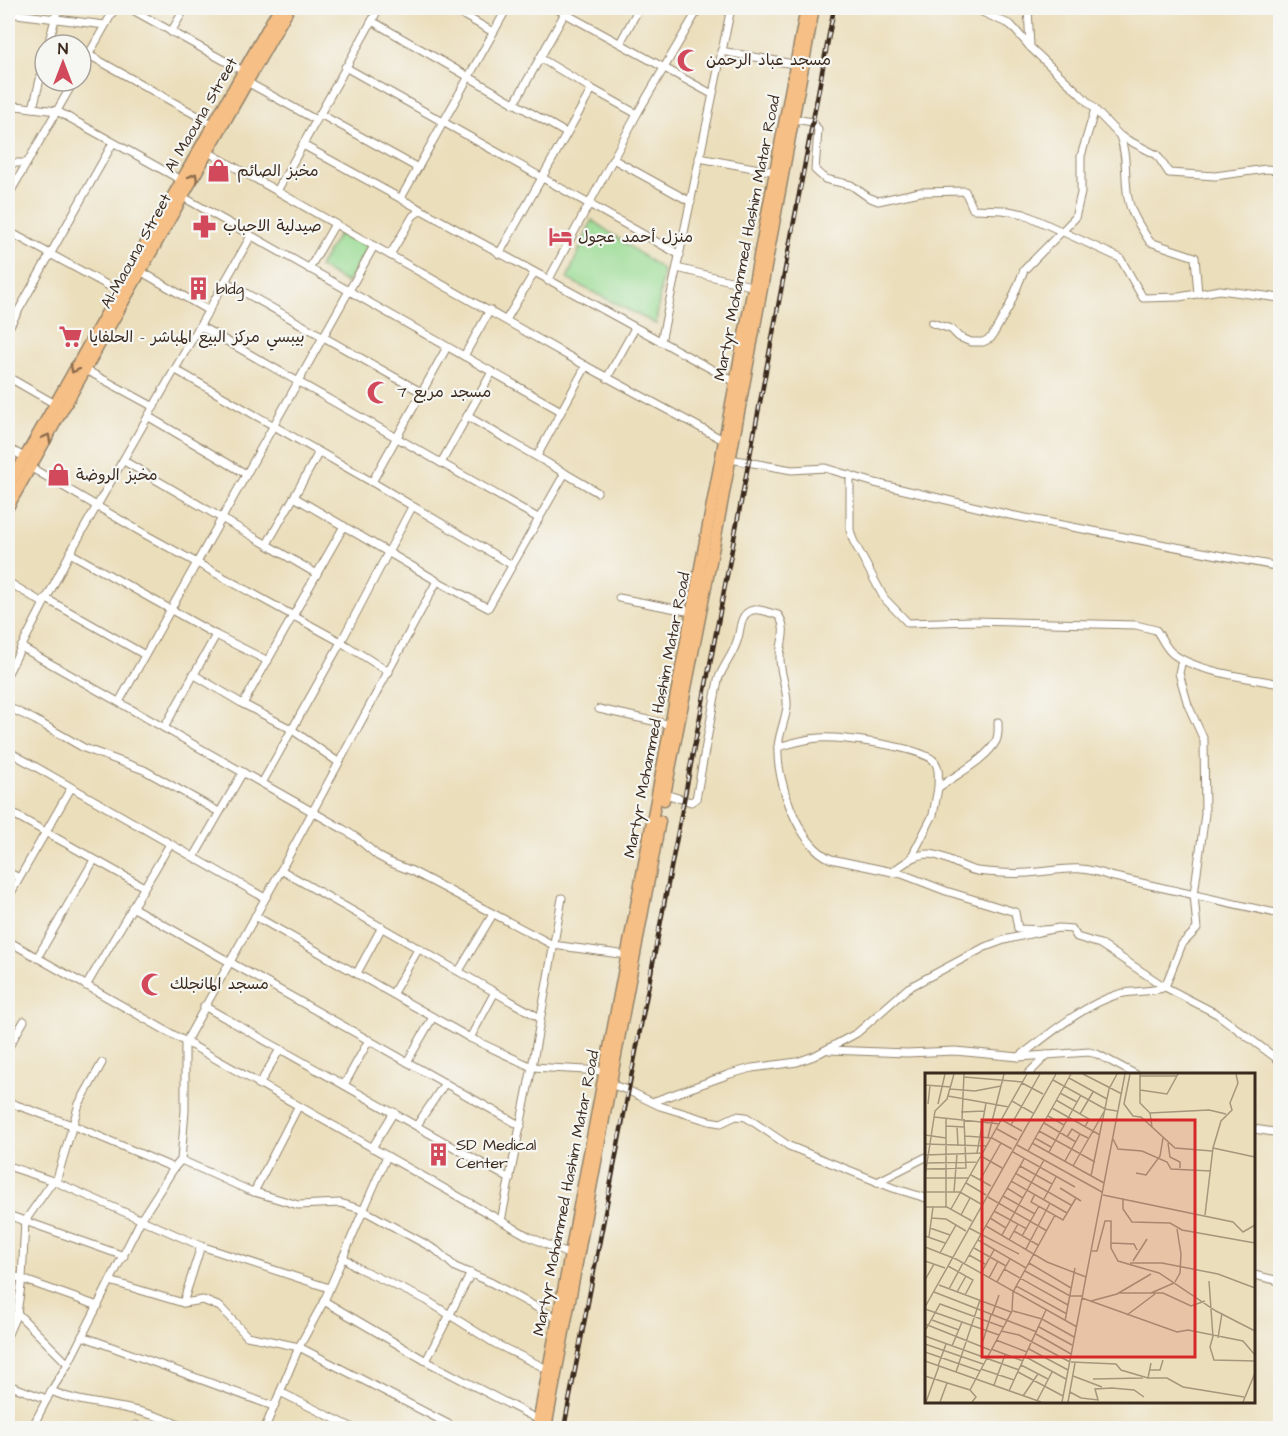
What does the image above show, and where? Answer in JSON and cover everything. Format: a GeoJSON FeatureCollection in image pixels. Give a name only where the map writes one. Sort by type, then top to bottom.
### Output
{"type":"FeatureCollection","features":[{"type":"Feature","properties":{"kind":"main road","name":"Al Maouna Street"},"geometry":{"type":"LineString","coordinates":[[8,487],[27,462],[55,404],[279,8]]}},
{"type":"Feature","properties":{"kind":"main road","name":"Al-Maouna Street"},"geometry":{"type":"LineString","coordinates":[[8,507],[27,462],[86,370],[289,8]]}},
{"type":"Feature","properties":{"kind":"main road","name":"Martyr Mohammed Hashim Matar Road"},"geometry":{"type":"LineString","coordinates":[[541,1426],[570,1255],[665,794],[794,119],[806,8]]}},
{"type":"Feature","properties":{"kind":"main road","name":"Martyr Mohammed Hashim Matar Road"},"geometry":{"type":"LineString","coordinates":[[541,1426],[735,382],[776,172],[814,8]]}},
{"type":"Feature","properties":{"kind":"street"},"geometry":{"type":"LineString","coordinates":[[51,33],[58,8]]}},
{"type":"Feature","properties":{"kind":"street"},"geometry":{"type":"LineString","coordinates":[[93,48],[115,8]]}},
{"type":"Feature","properties":{"kind":"street"},"geometry":{"type":"LineString","coordinates":[[129,8],[243,71]]}},
{"type":"Feature","properties":{"kind":"street"},"geometry":{"type":"LineString","coordinates":[[171,32],[185,8]]}},
{"type":"Feature","properties":{"kind":"street"},"geometry":{"type":"LineString","coordinates":[[277,191],[379,8]]}},
{"type":"Feature","properties":{"kind":"street"},"geometry":{"type":"LineString","coordinates":[[451,8],[493,32]]}},
{"type":"Feature","properties":{"kind":"street"},"geometry":{"type":"LineString","coordinates":[[401,198],[507,8]]}},
{"type":"Feature","properties":{"kind":"street"},"geometry":{"type":"LineString","coordinates":[[555,8],[712,94]]}},
{"type":"Feature","properties":{"kind":"street"},"geometry":{"type":"LineString","coordinates":[[620,43],[639,8]]}},
{"type":"Feature","properties":{"kind":"street"},"geometry":{"type":"LineString","coordinates":[[548,281],[637,114],[699,8]]}},
{"type":"Feature","properties":{"kind":"street"},"geometry":{"type":"LineString","coordinates":[[661,342],[731,8]]}},
{"type":"Feature","properties":{"kind":"street"},"geometry":{"type":"LineString","coordinates":[[973,8],[1011,25],[1030,48],[1095,109],[1120,136],[1157,155],[1169,173],[1215,176],[1266,169],[1281,170]]}},
{"type":"Feature","properties":{"kind":"street"},"geometry":{"type":"LineString","coordinates":[[1028,8],[1030,48]]}},
{"type":"Feature","properties":{"kind":"street"},"geometry":{"type":"LineString","coordinates":[[514,104],[565,13]]}},
{"type":"Feature","properties":{"kind":"street"},"geometry":{"type":"LineString","coordinates":[[8,14],[105,25]]}},
{"type":"Feature","properties":{"kind":"street"},"geometry":{"type":"LineString","coordinates":[[372,21],[566,133]]}},
{"type":"Feature","properties":{"kind":"street"},"geometry":{"type":"LineString","coordinates":[[721,51],[800,65]]}},
{"type":"Feature","properties":{"kind":"street"},"geometry":{"type":"LineString","coordinates":[[93,57],[212,124]]}},
{"type":"Feature","properties":{"kind":"street"},"geometry":{"type":"LineString","coordinates":[[540,58],[637,114]]}},
{"type":"Feature","properties":{"kind":"street"},"geometry":{"type":"LineString","coordinates":[[345,67],[680,255]]}},
{"type":"Feature","properties":{"kind":"street"},"geometry":{"type":"LineString","coordinates":[[247,82],[418,168]]}},
{"type":"Feature","properties":{"kind":"street"},"geometry":{"type":"LineString","coordinates":[[499,254],[592,89]]}},
{"type":"Feature","properties":{"kind":"street"},"geometry":{"type":"LineString","coordinates":[[33,108],[37,93]]}},
{"type":"Feature","properties":{"kind":"street"},"geometry":{"type":"LineString","coordinates":[[8,196],[67,93]]}},
{"type":"Feature","properties":{"kind":"street"},"geometry":{"type":"LineString","coordinates":[[8,105],[57,111],[181,180]]}},
{"type":"Feature","properties":{"kind":"street"},"geometry":{"type":"LineString","coordinates":[[932,323],[951,330],[959,337],[971,342],[983,342],[991,338],[1009,307],[1024,270],[1061,231],[1071,224],[1079,209],[1081,156],[1095,109]]}},
{"type":"Feature","properties":{"kind":"street"},"geometry":{"type":"LineString","coordinates":[[794,119],[813,122],[818,130],[815,170],[818,175],[851,185],[873,200],[884,202],[920,192],[965,191],[973,209],[1003,210],[1024,214],[1120,258],[1143,298],[1179,297],[1220,290],[1281,298]]}},
{"type":"Feature","properties":{"kind":"street"},"geometry":{"type":"LineString","coordinates":[[1120,136],[1126,158],[1128,199],[1135,217],[1150,242],[1195,257],[1198,294]]}},
{"type":"Feature","properties":{"kind":"street"},"geometry":{"type":"LineString","coordinates":[[8,329],[113,142]]}},
{"type":"Feature","properties":{"kind":"street"},"geometry":{"type":"LineString","coordinates":[[303,145],[735,382]]}},
{"type":"Feature","properties":{"kind":"street"},"geometry":{"type":"LineString","coordinates":[[208,152],[607,378],[725,441]]}},
{"type":"Feature","properties":{"kind":"street"},"geometry":{"type":"LineString","coordinates":[[699,158],[776,172]]}},
{"type":"Feature","properties":{"kind":"street"},"geometry":{"type":"LineString","coordinates":[[613,159],[691,202]]}},
{"type":"Feature","properties":{"kind":"street"},"geometry":{"type":"LineString","coordinates":[[8,163],[26,163]]}},
{"type":"Feature","properties":{"kind":"street"},"geometry":{"type":"LineString","coordinates":[[183,197],[561,411]]}},
{"type":"Feature","properties":{"kind":"street"},"geometry":{"type":"LineString","coordinates":[[390,255],[413,216],[421,210]]}},
{"type":"Feature","properties":{"kind":"street"},"geometry":{"type":"LineString","coordinates":[[309,269],[335,224]]}},
{"type":"Feature","properties":{"kind":"street"},"geometry":{"type":"LineString","coordinates":[[8,231],[118,291]]}},
{"type":"Feature","properties":{"kind":"street"},"geometry":{"type":"LineString","coordinates":[[8,673],[70,553],[251,236]]}},
{"type":"Feature","properties":{"kind":"street"},"geometry":{"type":"LineString","coordinates":[[119,702],[374,246]]}},
{"type":"Feature","properties":{"kind":"street"},"geometry":{"type":"LineString","coordinates":[[677,268],[755,287]]}},
{"type":"Feature","properties":{"kind":"street"},"geometry":{"type":"LineString","coordinates":[[142,272],[209,311]]}},
{"type":"Feature","properties":{"kind":"street"},"geometry":{"type":"LineString","coordinates":[[506,320],[534,273]]}},
{"type":"Feature","properties":{"kind":"street"},"geometry":{"type":"LineString","coordinates":[[226,282],[421,392]]}},
{"type":"Feature","properties":{"kind":"street"},"geometry":{"type":"LineString","coordinates":[[464,356],[490,310]]}},
{"type":"Feature","properties":{"kind":"street"},"geometry":{"type":"LineString","coordinates":[[200,326],[538,518]]}},
{"type":"Feature","properties":{"kind":"street"},"geometry":{"type":"LineString","coordinates":[[607,378],[635,328]]}},
{"type":"Feature","properties":{"kind":"street"},"geometry":{"type":"LineString","coordinates":[[372,482],[447,346]]}},
{"type":"Feature","properties":{"kind":"street"},"geometry":{"type":"LineString","coordinates":[[537,456],[586,366]]}},
{"type":"Feature","properties":{"kind":"street"},"geometry":{"type":"LineString","coordinates":[[86,370],[154,407]]}},
{"type":"Feature","properties":{"kind":"street"},"geometry":{"type":"LineString","coordinates":[[176,370],[512,565]]}},
{"type":"Feature","properties":{"kind":"street"},"geometry":{"type":"LineString","coordinates":[[441,464],[492,372]]}},
{"type":"Feature","properties":{"kind":"street"},"geometry":{"type":"LineString","coordinates":[[8,377],[55,404]]}},
{"type":"Feature","properties":{"kind":"street"},"geometry":{"type":"LineString","coordinates":[[467,416],[597,492]]}},
{"type":"Feature","properties":{"kind":"street"},"geometry":{"type":"LineString","coordinates":[[149,417],[246,474]]}},
{"type":"Feature","properties":{"kind":"street"},"geometry":{"type":"LineString","coordinates":[[8,447],[27,462],[97,507],[341,642],[389,672]]}},
{"type":"Feature","properties":{"kind":"street"},"geometry":{"type":"LineString","coordinates":[[267,544],[319,452]]}},
{"type":"Feature","properties":{"kind":"street"},"geometry":{"type":"LineString","coordinates":[[730,459],[792,470],[825,468],[1010,515],[1281,567]]}},
{"type":"Feature","properties":{"kind":"street"},"geometry":{"type":"LineString","coordinates":[[124,461],[317,574]]}},
{"type":"Feature","properties":{"kind":"street"},"geometry":{"type":"LineString","coordinates":[[294,497],[437,581],[488,608],[564,473]]}},
{"type":"Feature","properties":{"kind":"street"},"geometry":{"type":"LineString","coordinates":[[850,475],[850,530],[853,540],[884,598],[908,623],[972,621],[1136,625],[1156,630],[1170,651],[1182,660],[1208,669],[1281,684]]}},
{"type":"Feature","properties":{"kind":"street"},"geometry":{"type":"LineString","coordinates":[[262,783],[341,642],[412,507]]}},
{"type":"Feature","properties":{"kind":"street"},"geometry":{"type":"LineString","coordinates":[[243,704],[344,526]]}},
{"type":"Feature","properties":{"kind":"street"},"geometry":{"type":"LineString","coordinates":[[70,553],[268,661]]}},
{"type":"Feature","properties":{"kind":"street"},"geometry":{"type":"LineString","coordinates":[[32,1428],[68,1364],[141,1218],[181,1160],[185,1111],[185,1042],[437,581]]}},
{"type":"Feature","properties":{"kind":"street"},"geometry":{"type":"LineString","coordinates":[[8,582],[145,655]]}},
{"type":"Feature","properties":{"kind":"street"},"geometry":{"type":"LineString","coordinates":[[619,598],[692,612]]}},
{"type":"Feature","properties":{"kind":"street"},"geometry":{"type":"LineString","coordinates":[[665,794],[691,802],[696,799],[718,680],[737,641],[742,618],[752,610],[778,615],[783,625],[781,673],[787,704],[778,747],[778,770],[796,817],[816,850],[831,859],[892,872],[1015,912],[1018,929],[1047,930]]}},
{"type":"Feature","properties":{"kind":"street"},"geometry":{"type":"LineString","coordinates":[[164,728],[216,634]]}},
{"type":"Feature","properties":{"kind":"street"},"geometry":{"type":"LineString","coordinates":[[21,647],[311,811],[357,838],[389,862],[412,871],[553,945],[627,955]]}},
{"type":"Feature","properties":{"kind":"street"},"geometry":{"type":"LineString","coordinates":[[1019,1057],[1054,1030],[1119,994],[1155,991],[1165,987],[1182,944],[1197,929],[1194,894],[1205,814],[1204,740],[1188,705],[1182,684],[1179,673],[1182,660]]}},
{"type":"Feature","properties":{"kind":"street"},"geometry":{"type":"LineString","coordinates":[[193,674],[291,729],[338,762]]}},
{"type":"Feature","properties":{"kind":"street"},"geometry":{"type":"LineString","coordinates":[[8,707],[84,748],[144,770],[219,812]]}},
{"type":"Feature","properties":{"kind":"street"},"geometry":{"type":"LineString","coordinates":[[599,709],[671,725]]}},
{"type":"Feature","properties":{"kind":"street"},"geometry":{"type":"LineString","coordinates":[[938,788],[994,744],[997,739],[998,722]]}},
{"type":"Feature","properties":{"kind":"street"},"geometry":{"type":"LineString","coordinates":[[778,747],[810,739],[832,738],[918,752],[932,758],[938,770],[938,788],[933,815],[910,860]]}},
{"type":"Feature","properties":{"kind":"street"},"geometry":{"type":"LineString","coordinates":[[8,751],[265,898]]}},
{"type":"Feature","properties":{"kind":"street"},"geometry":{"type":"LineString","coordinates":[[194,857],[243,772]]}},
{"type":"Feature","properties":{"kind":"street"},"geometry":{"type":"LineString","coordinates":[[8,898],[71,788]]}},
{"type":"Feature","properties":{"kind":"street"},"geometry":{"type":"LineString","coordinates":[[8,811],[144,887]]}},
{"type":"Feature","properties":{"kind":"street"},"geometry":{"type":"LineString","coordinates":[[86,986],[170,844]]}},
{"type":"Feature","properties":{"kind":"street"},"geometry":{"type":"LineString","coordinates":[[892,872],[910,860],[929,854],[974,870],[1017,874],[1076,867],[1281,914]]}},
{"type":"Feature","properties":{"kind":"street"},"geometry":{"type":"LineString","coordinates":[[37,958],[94,860]]}},
{"type":"Feature","properties":{"kind":"street"},"geometry":{"type":"LineString","coordinates":[[281,870],[540,1018]]}},
{"type":"Feature","properties":{"kind":"street"},"geometry":{"type":"LineString","coordinates":[[8,872],[19,878]]}},
{"type":"Feature","properties":{"kind":"street"},"geometry":{"type":"LineString","coordinates":[[501,1221],[521,1126],[562,898]]}},
{"type":"Feature","properties":{"kind":"street"},"geometry":{"type":"LineString","coordinates":[[132,907],[521,1126]]}},
{"type":"Feature","properties":{"kind":"street"},"geometry":{"type":"LineString","coordinates":[[459,971],[492,914]]}},
{"type":"Feature","properties":{"kind":"street"},"geometry":{"type":"LineString","coordinates":[[255,916],[470,1038],[532,1067],[606,1079],[681,1114],[715,1122],[726,1122],[740,1115],[769,1132],[780,1142],[877,1182],[925,1197]]}},
{"type":"Feature","properties":{"kind":"street"},"geometry":{"type":"LineString","coordinates":[[357,973],[382,927]]}},
{"type":"Feature","properties":{"kind":"street"},"geometry":{"type":"LineString","coordinates":[[652,1102],[730,1074],[752,1068],[797,1062],[826,1050],[857,1034],[878,1017],[896,997],[920,981],[985,947],[1004,940],[1059,928],[1072,929],[1077,937],[1100,944],[1165,987],[1217,1014],[1281,1061]]}},
{"type":"Feature","properties":{"kind":"street"},"geometry":{"type":"LineString","coordinates":[[8,941],[501,1221],[570,1255]]}},
{"type":"Feature","properties":{"kind":"street"},"geometry":{"type":"LineString","coordinates":[[393,993],[419,948]]}},
{"type":"Feature","properties":{"kind":"street"},"geometry":{"type":"LineString","coordinates":[[470,1038],[495,992]]}},
{"type":"Feature","properties":{"kind":"street"},"geometry":{"type":"LineString","coordinates":[[204,1006],[510,1179]]}},
{"type":"Feature","properties":{"kind":"street"},"geometry":{"type":"LineString","coordinates":[[407,1062],[434,1017]]}},
{"type":"Feature","properties":{"kind":"street"},"geometry":{"type":"LineString","coordinates":[[8,1048],[24,1021]]}},
{"type":"Feature","properties":{"kind":"street"},"geometry":{"type":"LineString","coordinates":[[344,1085],[369,1040]]}},
{"type":"Feature","properties":{"kind":"street"},"geometry":{"type":"LineString","coordinates":[[259,1084],[280,1049]]}},
{"type":"Feature","properties":{"kind":"street"},"geometry":{"type":"LineString","coordinates":[[826,1050],[900,1053],[955,1051],[1019,1057],[1083,1052],[1097,1054],[1134,1073]]}},
{"type":"Feature","properties":{"kind":"street"},"geometry":{"type":"LineString","coordinates":[[1029,1073],[1047,1055]]}},
{"type":"Feature","properties":{"kind":"street"},"geometry":{"type":"LineString","coordinates":[[8,1334],[17,1313],[22,1279],[25,1221],[54,1181],[80,1104],[102,1063]]}},
{"type":"Feature","properties":{"kind":"street"},"geometry":{"type":"LineString","coordinates":[[417,1125],[445,1083]]}},
{"type":"Feature","properties":{"kind":"street"},"geometry":{"type":"LineString","coordinates":[[8,1102],[72,1125],[174,1167]]}},
{"type":"Feature","properties":{"kind":"street"},"geometry":{"type":"LineString","coordinates":[[254,1192],[298,1107]]}},
{"type":"Feature","properties":{"kind":"street"},"geometry":{"type":"LineString","coordinates":[[372,1148],[394,1112]]}},
{"type":"Feature","properties":{"kind":"street"},"geometry":{"type":"LineString","coordinates":[[1255,1129],[1281,1133]]}},
{"type":"Feature","properties":{"kind":"street"},"geometry":{"type":"LineString","coordinates":[[265,1428],[299,1347],[324,1302],[387,1156]]}},
{"type":"Feature","properties":{"kind":"street"},"geometry":{"type":"LineString","coordinates":[[877,1182],[925,1157]]}},
{"type":"Feature","properties":{"kind":"street"},"geometry":{"type":"LineString","coordinates":[[181,1160],[254,1192],[298,1205],[340,1203],[363,1210],[436,1250],[455,1267],[471,1273],[558,1319]]}},
{"type":"Feature","properties":{"kind":"street"},"geometry":{"type":"LineString","coordinates":[[8,1166],[54,1181],[201,1246],[329,1288]]}},
{"type":"Feature","properties":{"kind":"street"},"geometry":{"type":"LineString","coordinates":[[8,1215],[124,1256]]}},
{"type":"Feature","properties":{"kind":"street"},"geometry":{"type":"LineString","coordinates":[[183,1303],[201,1246]]}},
{"type":"Feature","properties":{"kind":"street"},"geometry":{"type":"LineString","coordinates":[[343,1257],[358,1268],[451,1314],[494,1343],[549,1370]]}},
{"type":"Feature","properties":{"kind":"street"},"geometry":{"type":"LineString","coordinates":[[426,1360],[471,1273]]}},
{"type":"Feature","properties":{"kind":"street"},"geometry":{"type":"LineString","coordinates":[[8,1274],[98,1306]]}},
{"type":"Feature","properties":{"kind":"street"},"geometry":{"type":"LineString","coordinates":[[1255,1275],[1281,1281]]}},
{"type":"Feature","properties":{"kind":"street"},"geometry":{"type":"LineString","coordinates":[[110,1281],[183,1303],[203,1300],[220,1307],[247,1336],[299,1347],[456,1428]]}},
{"type":"Feature","properties":{"kind":"street"},"geometry":{"type":"LineString","coordinates":[[324,1302],[541,1426]]}},
{"type":"Feature","properties":{"kind":"street"},"geometry":{"type":"LineString","coordinates":[[17,1313],[68,1364]]}},
{"type":"Feature","properties":{"kind":"street"},"geometry":{"type":"LineString","coordinates":[[82,1336],[273,1406]]}},
{"type":"Feature","properties":{"kind":"street"},"geometry":{"type":"LineString","coordinates":[[8,1385],[47,1399]]}},
{"type":"Feature","properties":{"kind":"street"},"geometry":{"type":"LineString","coordinates":[[51,1391],[80,1402],[138,1411],[186,1428]]}},
{"type":"Feature","properties":{"kind":"street"},"geometry":{"type":"LineString","coordinates":[[280,1392],[353,1428]]}},
{"type":"Feature","properties":{"kind":"green space"},"geometry":{"type":"Polygon","coordinates":[[[592,220],[663,270],[656,324],[567,279],[592,220]]]}},
{"type":"Feature","properties":{"kind":"green space"},"geometry":{"type":"Polygon","coordinates":[[[341,230],[369,246],[347,283],[319,267],[341,230]]]}},
{"type":"Feature","properties":{"kind":"railway"},"geometry":{"type":"LineString","coordinates":[[564,1428],[834,8]]}},
{"type":"Feature","properties":{"kind":"place","name":"مسجد عباد الرحمن"},"geometry":{"type":"Point","coordinates":[688,60]}},
{"type":"Feature","properties":{"kind":"place","name":"مخبز الصائم"},"geometry":{"type":"Point","coordinates":[219,171]}},
{"type":"Feature","properties":{"kind":"place","name":"صيدلية الاحباب"},"geometry":{"type":"Point","coordinates":[205,226]}},
{"type":"Feature","properties":{"kind":"place","name":"منزل أحمد عجول"},"geometry":{"type":"Point","coordinates":[560,237]}},
{"type":"Feature","properties":{"kind":"place","name":"bldg"},"geometry":{"type":"Point","coordinates":[198,289]}},
{"type":"Feature","properties":{"kind":"place","name":"بيبسي مركز البيع المباشر - الحلفايا"},"geometry":{"type":"Point","coordinates":[71,337]}},
{"type":"Feature","properties":{"kind":"place","name":"مسجد مربع 7"},"geometry":{"type":"Point","coordinates":[379,392]}},
{"type":"Feature","properties":{"kind":"place","name":"مخبز الروضة"},"geometry":{"type":"Point","coordinates":[58,475]}},
{"type":"Feature","properties":{"kind":"place","name":"مسجد المانجلك"},"geometry":{"type":"Point","coordinates":[152,984]}},
{"type":"Feature","properties":{"kind":"place","name":"SD Medical Center"},"geometry":{"type":"Point","coordinates":[438,1154]}}]}
